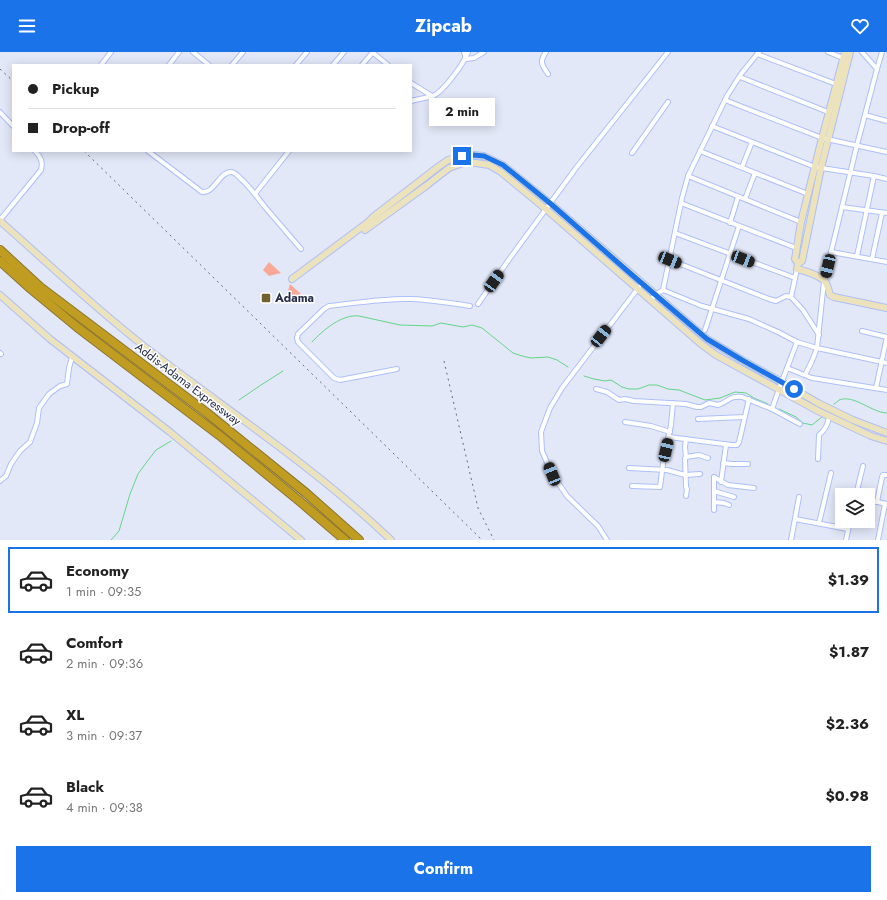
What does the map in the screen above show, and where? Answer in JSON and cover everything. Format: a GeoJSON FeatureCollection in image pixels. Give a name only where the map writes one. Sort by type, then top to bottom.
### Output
{"type":"FeatureCollection","features":[{"type":"Feature","properties":{"kind":"highway","name":"Addis-Adama Expressway"},"geometry":{"type":"LineString","coordinates":[[0,250],[40,287],[207,413],[306,493],[359,540]]}},
{"type":"Feature","properties":{"kind":"highway","name":"Addis-Adama Expressway"},"geometry":{"type":"LineString","coordinates":[[0,261],[77,327],[219,434],[345,540]]}},
{"type":"Feature","properties":{"kind":"main road"},"geometry":{"type":"LineString","coordinates":[[850,52],[828,139],[808,194],[801,222],[795,259],[797,266],[824,281],[827,284],[830,294],[834,297],[887,308]]}},
{"type":"Feature","properties":{"kind":"main road"},"geometry":{"type":"LineString","coordinates":[[797,266],[802,261],[822,138],[844,55]]}},
{"type":"Feature","properties":{"kind":"main road"},"geometry":{"type":"LineString","coordinates":[[887,433],[846,417],[818,403],[707,339],[655,294],[640,286],[501,172],[489,165],[463,163],[449,168],[294,281],[448,160],[462,156],[484,156],[503,165],[551,204],[640,286],[651,300],[701,344],[716,355],[829,417],[871,436],[887,440]]}},
{"type":"Feature","properties":{"kind":"main road"},"geometry":{"type":"LineString","coordinates":[[0,220],[108,317],[157,356],[325,482],[391,540]]}},
{"type":"Feature","properties":{"kind":"main road"},"geometry":{"type":"LineString","coordinates":[[0,295],[50,340],[170,432],[302,540]]}},
{"type":"Feature","properties":{"kind":"street"},"geometry":{"type":"LineString","coordinates":[[170,64],[178,52]]}},
{"type":"Feature","properties":{"kind":"street"},"geometry":{"type":"LineString","coordinates":[[233,64],[243,52]]}},
{"type":"Feature","properties":{"kind":"street"},"geometry":{"type":"LineString","coordinates":[[297,64],[307,52]]}},
{"type":"Feature","properties":{"kind":"street"},"geometry":{"type":"LineString","coordinates":[[334,64],[344,52]]}},
{"type":"Feature","properties":{"kind":"street"},"geometry":{"type":"LineString","coordinates":[[363,64],[372,52],[387,64]]}},
{"type":"Feature","properties":{"kind":"street"},"geometry":{"type":"LineString","coordinates":[[464,52],[466,59]]}},
{"type":"Feature","properties":{"kind":"street"},"geometry":{"type":"LineString","coordinates":[[412,101],[432,96],[439,91],[458,70],[466,59],[468,52]]}},
{"type":"Feature","properties":{"kind":"street"},"geometry":{"type":"LineString","coordinates":[[466,59],[474,58],[484,52]]}},
{"type":"Feature","properties":{"kind":"street"},"geometry":{"type":"LineString","coordinates":[[546,52],[543,57],[542,65],[548,74]]}},
{"type":"Feature","properties":{"kind":"street"},"geometry":{"type":"LineString","coordinates":[[478,304],[576,168],[668,52]]}},
{"type":"Feature","properties":{"kind":"street"},"geometry":{"type":"LineString","coordinates":[[828,52],[844,55]]}},
{"type":"Feature","properties":{"kind":"street"},"geometry":{"type":"LineString","coordinates":[[862,52],[877,69]]}},
{"type":"Feature","properties":{"kind":"street"},"geometry":{"type":"LineString","coordinates":[[805,374],[817,348],[824,281],[857,145],[882,52]]}},
{"type":"Feature","properties":{"kind":"street"},"geometry":{"type":"LineString","coordinates":[[102,64],[109,53]]}},
{"type":"Feature","properties":{"kind":"street"},"geometry":{"type":"LineString","coordinates":[[195,53],[208,64]]}},
{"type":"Feature","properties":{"kind":"street"},"geometry":{"type":"LineString","coordinates":[[663,290],[688,176],[725,100],[758,53],[836,84]]}},
{"type":"Feature","properties":{"kind":"street"},"geometry":{"type":"LineString","coordinates":[[740,77],[828,112]]}},
{"type":"Feature","properties":{"kind":"street"},"geometry":{"type":"LineString","coordinates":[[412,84],[432,96]]}},
{"type":"Feature","properties":{"kind":"street"},"geometry":{"type":"LineString","coordinates":[[725,100],[822,138],[887,152]]}},
{"type":"Feature","properties":{"kind":"street"},"geometry":{"type":"LineString","coordinates":[[632,153],[668,102]]}},
{"type":"Feature","properties":{"kind":"street"},"geometry":{"type":"LineString","coordinates":[[0,112],[12,125]]}},
{"type":"Feature","properties":{"kind":"street"},"geometry":{"type":"LineString","coordinates":[[865,115],[887,121]]}},
{"type":"Feature","properties":{"kind":"street"},"geometry":{"type":"LineString","coordinates":[[712,126],[818,167],[887,179]]}},
{"type":"Feature","properties":{"kind":"street"},"geometry":{"type":"LineString","coordinates":[[742,168],[752,142]]}},
{"type":"Feature","properties":{"kind":"street"},"geometry":{"type":"LineString","coordinates":[[700,151],[808,194]]}},
{"type":"Feature","properties":{"kind":"street"},"geometry":{"type":"LineString","coordinates":[[0,220],[41,170],[42,163],[40,156],[36,152]]}},
{"type":"Feature","properties":{"kind":"street"},"geometry":{"type":"LineString","coordinates":[[149,152],[205,193],[224,175],[232,172],[235,173],[255,194],[301,249]]}},
{"type":"Feature","properties":{"kind":"street"},"geometry":{"type":"LineString","coordinates":[[255,194],[289,152]]}},
{"type":"Feature","properties":{"kind":"street"},"geometry":{"type":"LineString","coordinates":[[745,199],[755,173]]}},
{"type":"Feature","properties":{"kind":"street"},"geometry":{"type":"LineString","coordinates":[[688,176],[801,222]]}},
{"type":"Feature","properties":{"kind":"street"},"geometry":{"type":"LineString","coordinates":[[857,256],[874,176]]}},
{"type":"Feature","properties":{"kind":"street"},"geometry":{"type":"LineString","coordinates":[[730,223],[738,197]]}},
{"type":"Feature","properties":{"kind":"street"},"geometry":{"type":"LineString","coordinates":[[681,203],[796,248]]}},
{"type":"Feature","properties":{"kind":"street"},"geometry":{"type":"LineString","coordinates":[[842,207],[887,213]]}},
{"type":"Feature","properties":{"kind":"street"},"geometry":{"type":"LineString","coordinates":[[872,259],[882,213]]}},
{"type":"Feature","properties":{"kind":"street"},"geometry":{"type":"LineString","coordinates":[[705,330],[739,226]]}},
{"type":"Feature","properties":{"kind":"street"},"geometry":{"type":"LineString","coordinates":[[675,233],[795,278]]}},
{"type":"Feature","properties":{"kind":"street"},"geometry":{"type":"LineString","coordinates":[[832,252],[887,262]]}},
{"type":"Feature","properties":{"kind":"street"},"geometry":{"type":"LineString","coordinates":[[670,260],[769,300],[776,301],[786,296],[791,297],[803,310],[819,335]]}},
{"type":"Feature","properties":{"kind":"street"},"geometry":{"type":"LineString","coordinates":[[791,297],[797,266]]}},
{"type":"Feature","properties":{"kind":"street"},"geometry":{"type":"LineString","coordinates":[[607,540],[598,526],[567,496],[552,474],[542,450],[542,432],[550,408],[565,383],[640,286]]}},
{"type":"Feature","properties":{"kind":"street"},"geometry":{"type":"LineString","coordinates":[[651,300],[655,294],[663,290],[702,306],[749,319],[797,342],[817,348],[885,362]]}},
{"type":"Feature","properties":{"kind":"street"},"geometry":{"type":"LineString","coordinates":[[397,369],[340,380],[334,378],[298,342],[298,334],[329,306],[378,300],[410,299],[437,300],[470,306]]}},
{"type":"Feature","properties":{"kind":"street"},"geometry":{"type":"LineString","coordinates":[[862,331],[887,337],[885,362],[876,388]]}},
{"type":"Feature","properties":{"kind":"street"},"geometry":{"type":"LineString","coordinates":[[772,409],[797,342]]}},
{"type":"Feature","properties":{"kind":"street"},"geometry":{"type":"LineString","coordinates":[[0,481],[6,476],[11,464],[20,451],[30,442],[37,423],[39,408],[49,394],[60,386],[67,384],[72,356]]}},
{"type":"Feature","properties":{"kind":"street"},"geometry":{"type":"LineString","coordinates":[[787,368],[812,378],[887,390]]}},
{"type":"Feature","properties":{"kind":"street"},"geometry":{"type":"LineString","coordinates":[[596,389],[606,392],[619,400],[625,399],[634,401],[686,404],[697,407],[701,407],[709,403],[718,405],[732,397],[738,396],[772,409],[800,424]]}},
{"type":"Feature","properties":{"kind":"street"},"geometry":{"type":"LineString","coordinates":[[625,422],[651,426],[669,434],[686,439],[732,446],[739,442],[748,399]]}},
{"type":"Feature","properties":{"kind":"street"},"geometry":{"type":"LineString","coordinates":[[632,486],[660,487],[673,403]]}},
{"type":"Feature","properties":{"kind":"street"},"geometry":{"type":"LineString","coordinates":[[698,419],[744,417]]}},
{"type":"Feature","properties":{"kind":"street"},"geometry":{"type":"LineString","coordinates":[[818,458],[819,435],[826,429],[829,417]]}},
{"type":"Feature","properties":{"kind":"street"},"geometry":{"type":"LineString","coordinates":[[686,439],[686,496]]}},
{"type":"Feature","properties":{"kind":"street"},"geometry":{"type":"LineString","coordinates":[[721,482],[726,444]]}},
{"type":"Feature","properties":{"kind":"street"},"geometry":{"type":"LineString","coordinates":[[686,457],[699,455],[708,458]]}},
{"type":"Feature","properties":{"kind":"street"},"geometry":{"type":"LineString","coordinates":[[723,463],[748,464]]}},
{"type":"Feature","properties":{"kind":"street"},"geometry":{"type":"LineString","coordinates":[[858,488],[863,466]]}},
{"type":"Feature","properties":{"kind":"street"},"geometry":{"type":"LineString","coordinates":[[629,468],[667,470],[685,475],[700,474]]}},
{"type":"Feature","properties":{"kind":"street"},"geometry":{"type":"LineString","coordinates":[[819,523],[831,473]]}},
{"type":"Feature","properties":{"kind":"street"},"geometry":{"type":"LineString","coordinates":[[878,540],[886,504],[876,502],[882,477],[887,475]]}},
{"type":"Feature","properties":{"kind":"street"},"geometry":{"type":"LineString","coordinates":[[714,510],[714,477],[728,485],[754,488]]}},
{"type":"Feature","properties":{"kind":"street"},"geometry":{"type":"LineString","coordinates":[[714,491],[734,497]]}},
{"type":"Feature","properties":{"kind":"street"},"geometry":{"type":"LineString","coordinates":[[791,540],[799,497]]}},
{"type":"Feature","properties":{"kind":"street"},"geometry":{"type":"LineString","coordinates":[[714,502],[729,505]]}},
{"type":"Feature","properties":{"kind":"street"},"geometry":{"type":"LineString","coordinates":[[795,519],[848,529],[846,540]]}},
{"type":"Feature","properties":{"kind":"shaded area"},"geometry":{"type":"Polygon","coordinates":[[[269,262],[281,273],[269,276],[263,270],[269,262]]]}},
{"type":"Feature","properties":{"kind":"shaded area"},"geometry":{"type":"Polygon","coordinates":[[[290,284],[301,294],[294,301],[287,294],[290,284]]]}},
{"type":"Feature","properties":{"kind":"waterway"},"geometry":{"type":"LineString","coordinates":[[312,342],[333,324],[353,316],[400,325],[432,326],[441,323],[463,327],[472,325],[482,328],[513,353],[531,358],[548,357],[557,360],[568,367]]}},
{"type":"Feature","properties":{"kind":"waterway"},"geometry":{"type":"LineString","coordinates":[[239,400],[283,371]]}},
{"type":"Feature","properties":{"kind":"waterway"},"geometry":{"type":"LineString","coordinates":[[584,376],[605,381],[611,380],[622,387],[629,389],[638,389],[649,385],[657,385],[668,389],[679,390],[705,400],[720,398],[735,392],[746,393],[768,404]]}},
{"type":"Feature","properties":{"kind":"waterway"},"geometry":{"type":"LineString","coordinates":[[834,404],[839,400],[845,399],[857,401],[875,410],[887,413]]}},
{"type":"Feature","properties":{"kind":"waterway"},"geometry":{"type":"LineString","coordinates":[[779,409],[796,417],[803,423],[812,425],[823,416]]}},
{"type":"Feature","properties":{"kind":"waterway"},"geometry":{"type":"LineString","coordinates":[[111,540],[119,531],[130,494],[138,474],[156,450],[171,441]]}},
{"type":"Feature","properties":{"kind":"railway"},"geometry":{"type":"LineString","coordinates":[[0,69],[12,80]]}},
{"type":"Feature","properties":{"kind":"railway"},"geometry":{"type":"LineString","coordinates":[[85,152],[482,540]]}},
{"type":"Feature","properties":{"kind":"railway"},"geometry":{"type":"LineString","coordinates":[[444,361],[478,508],[494,540]]}},
{"type":"Feature","properties":{"kind":"place","name":"Adama"},"geometry":{"type":"Point","coordinates":[266,298]}},
{"type":"Feature","properties":{"kind":"route"},"geometry":{"type":"LineString","coordinates":[[462,156],[484,156],[503,165],[551,204],[707,339],[794,389]]}}]}
